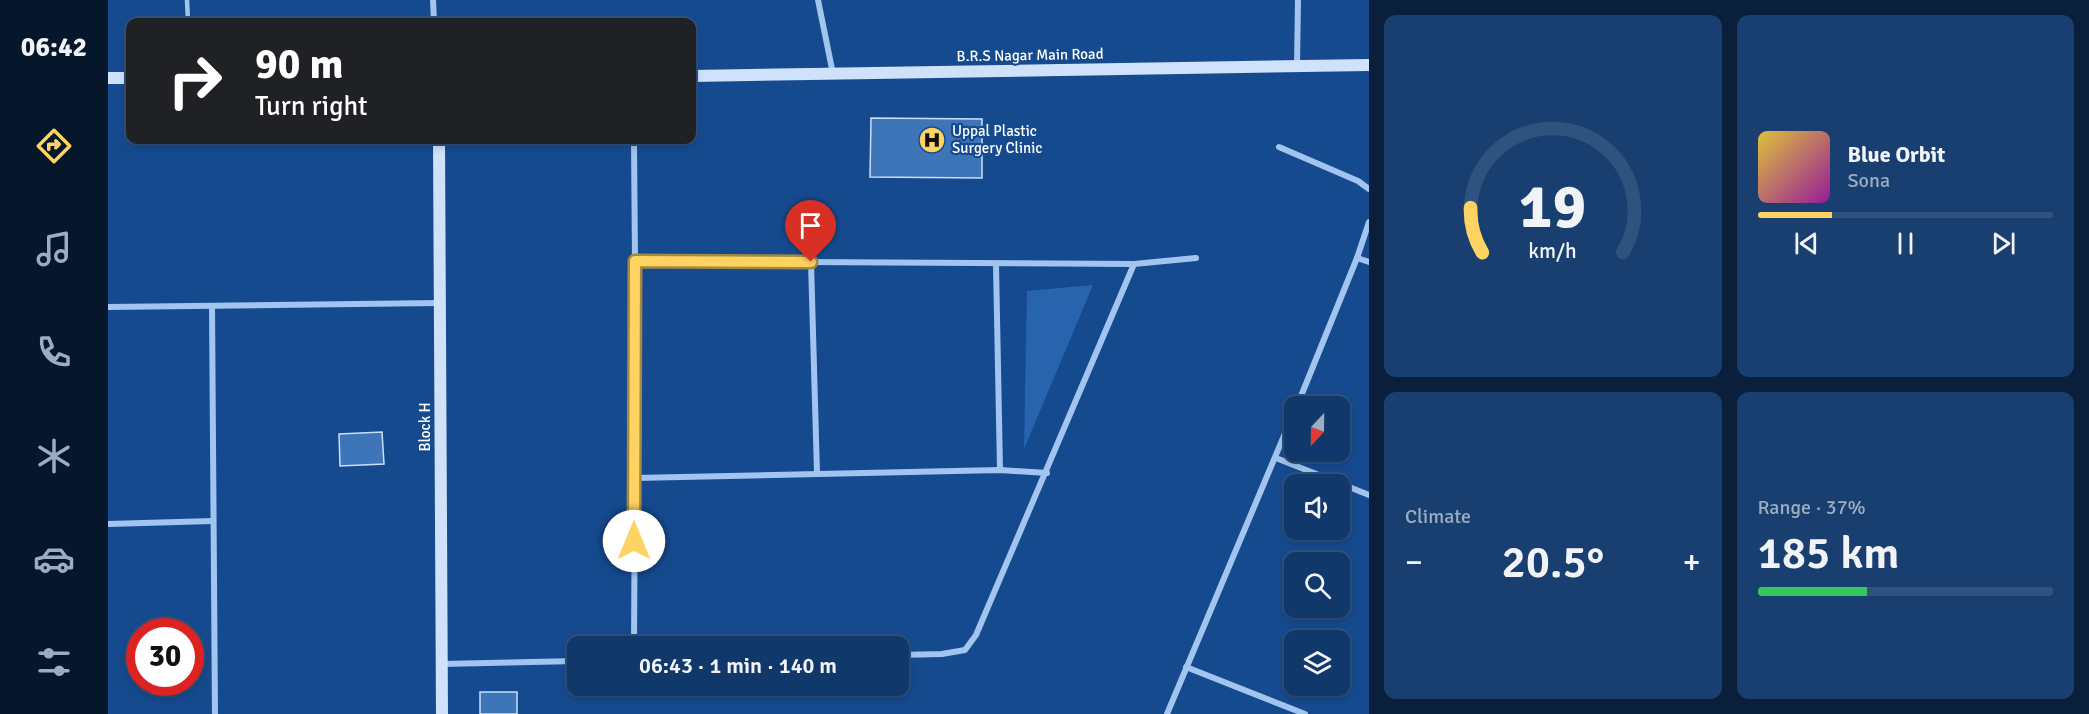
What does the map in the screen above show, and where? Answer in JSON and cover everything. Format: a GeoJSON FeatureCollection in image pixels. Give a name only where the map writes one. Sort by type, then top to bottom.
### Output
{"type":"FeatureCollection","features":[{"type":"Feature","properties":{"kind":"street"},"geometry":{"type":"LineString","coordinates":[[433,0],[434,18]]}},
{"type":"Feature","properties":{"kind":"street"},"geometry":{"type":"LineString","coordinates":[[818,0],[833,74]]}},
{"type":"Feature","properties":{"kind":"street"},"geometry":{"type":"LineString","coordinates":[[1297,66],[1298,0]]}},
{"type":"Feature","properties":{"kind":"street","name":"B.R.S Nagar Main Road"},"geometry":{"type":"LineString","coordinates":[[696,76],[1369,65]]}},
{"type":"Feature","properties":{"kind":"street"},"geometry":{"type":"LineString","coordinates":[[108,78],[126,78]]}},
{"type":"Feature","properties":{"kind":"street","name":"Block H"},"geometry":{"type":"LineString","coordinates":[[439,144],[442,714]]}},
{"type":"Feature","properties":{"kind":"street"},"geometry":{"type":"LineString","coordinates":[[634,144],[634,636]]}},
{"type":"Feature","properties":{"kind":"street"},"geometry":{"type":"LineString","coordinates":[[1279,147],[1358,181],[1369,189]]}},
{"type":"Feature","properties":{"kind":"street"},"geometry":{"type":"LineString","coordinates":[[1301,396],[1357,258],[1369,222]]}},
{"type":"Feature","properties":{"kind":"street"},"geometry":{"type":"LineString","coordinates":[[635,261],[996,265],[1134,264],[1196,258]]}},
{"type":"Feature","properties":{"kind":"street"},"geometry":{"type":"LineString","coordinates":[[1357,258],[1369,262]]}},
{"type":"Feature","properties":{"kind":"street"},"geometry":{"type":"LineString","coordinates":[[811,262],[817,473]]}},
{"type":"Feature","properties":{"kind":"street"},"geometry":{"type":"LineString","coordinates":[[909,655],[942,654],[964,650],[976,635],[1047,473],[1134,264]]}},
{"type":"Feature","properties":{"kind":"street"},"geometry":{"type":"LineString","coordinates":[[996,265],[1000,470]]}},
{"type":"Feature","properties":{"kind":"street"},"geometry":{"type":"LineString","coordinates":[[108,307],[439,303]]}},
{"type":"Feature","properties":{"kind":"street"},"geometry":{"type":"LineString","coordinates":[[212,306],[215,714]]}},
{"type":"Feature","properties":{"kind":"street"},"geometry":{"type":"LineString","coordinates":[[1167,714],[1284,438]]}},
{"type":"Feature","properties":{"kind":"street"},"geometry":{"type":"LineString","coordinates":[[1276,458],[1369,495]]}},
{"type":"Feature","properties":{"kind":"street"},"geometry":{"type":"LineString","coordinates":[[635,477],[1000,470],[1047,473]]}},
{"type":"Feature","properties":{"kind":"street"},"geometry":{"type":"LineString","coordinates":[[108,524],[213,521]]}},
{"type":"Feature","properties":{"kind":"street"},"geometry":{"type":"LineString","coordinates":[[442,664],[567,661]]}},
{"type":"Feature","properties":{"kind":"street"},"geometry":{"type":"LineString","coordinates":[[1186,667],[1305,714]]}},
{"type":"Feature","properties":{"kind":"lane"},"geometry":{"type":"LineString","coordinates":[[188,0],[188,18]]}},
{"type":"Feature","properties":{"kind":"shaded area"},"geometry":{"type":"Polygon","coordinates":[[[1093,285],[1024,449],[1027,291],[1093,285]]]}},
{"type":"Feature","properties":{"kind":"building"},"geometry":{"type":"Polygon","coordinates":[[[871,118],[982,119],[982,178],[870,177],[871,118]]]}},
{"type":"Feature","properties":{"kind":"building"},"geometry":{"type":"Polygon","coordinates":[[[382,432],[384,464],[340,466],[339,434],[382,432]]]}},
{"type":"Feature","properties":{"kind":"building"},"geometry":{"type":"Polygon","coordinates":[[[480,692],[517,692],[517,714],[480,714],[480,692]]]}},
{"type":"Feature","properties":{"kind":"place","name":"Uppal Plastic Surgery Clinic"},"geometry":{"type":"Point","coordinates":[932,140]}},
{"type":"Feature","properties":{"kind":"route"},"geometry":{"type":"LineString","coordinates":[[634,541],[635,261],[811,262]]}}]}
